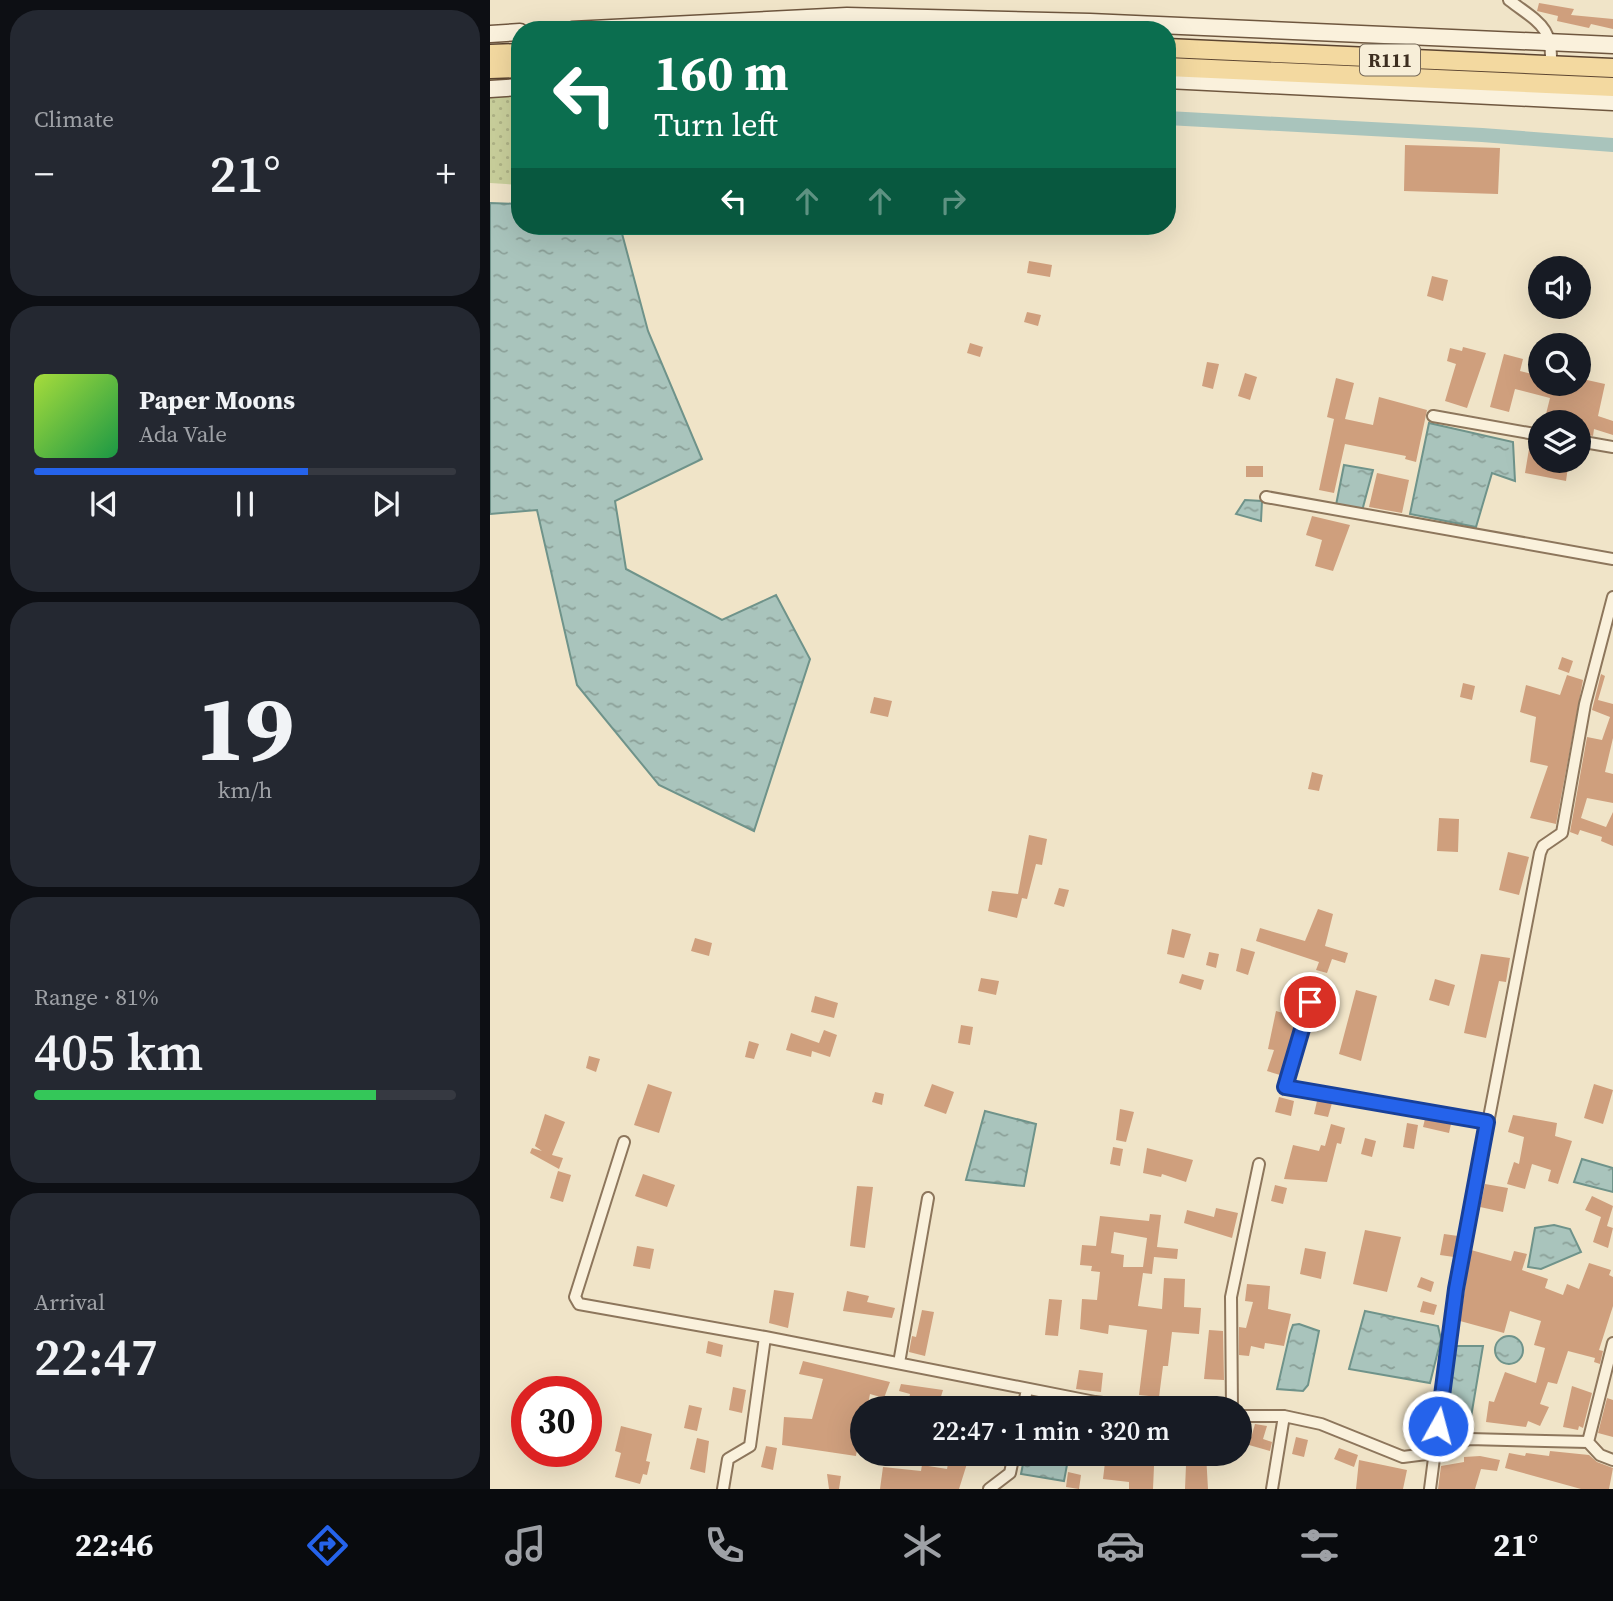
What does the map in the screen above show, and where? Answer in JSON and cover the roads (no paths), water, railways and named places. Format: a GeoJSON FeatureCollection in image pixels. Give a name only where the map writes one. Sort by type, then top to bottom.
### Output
{"type":"FeatureCollection","features":[{"type":"Feature","properties":{"kind":"main road","name":"R111"},"geometry":{"type":"LineString","coordinates":[[1176,48],[1613,68]]}},
{"type":"Feature","properties":{"kind":"main road"},"geometry":{"type":"LineString","coordinates":[[490,54],[511,53]]}},
{"type":"Feature","properties":{"kind":"main road","name":"R111"},"geometry":{"type":"LineString","coordinates":[[1176,67],[1613,86]]}},
{"type":"Feature","properties":{"kind":"main road"},"geometry":{"type":"LineString","coordinates":[[490,69],[511,68]]}},
{"type":"Feature","properties":{"kind":"street"},"geometry":{"type":"LineString","coordinates":[[1509,0],[1542,25],[1552,42],[1551,66]]}},
{"type":"Feature","properties":{"kind":"street"},"geometry":{"type":"LineString","coordinates":[[749,21],[847,16],[1050,21]]}},
{"type":"Feature","properties":{"kind":"street"},"geometry":{"type":"LineString","coordinates":[[1176,26],[1613,45]]}},
{"type":"Feature","properties":{"kind":"street"},"geometry":{"type":"LineString","coordinates":[[490,34],[511,33]]}},
{"type":"Feature","properties":{"kind":"street"},"geometry":{"type":"LineString","coordinates":[[1176,80],[1613,102]]}},
{"type":"Feature","properties":{"kind":"street"},"geometry":{"type":"LineString","coordinates":[[490,89],[511,88]]}},
{"type":"Feature","properties":{"kind":"street"},"geometry":{"type":"LineString","coordinates":[[1433,416],[1528,433]]}},
{"type":"Feature","properties":{"kind":"street"},"geometry":{"type":"LineString","coordinates":[[1591,443],[1613,447]]}},
{"type":"Feature","properties":{"kind":"street"},"geometry":{"type":"LineString","coordinates":[[1266,497],[1613,559]]}},
{"type":"Feature","properties":{"kind":"street"},"geometry":{"type":"LineString","coordinates":[[1430,1489],[1456,1289],[1539,853],[1543,846],[1562,833],[1585,704],[1613,597]]}},
{"type":"Feature","properties":{"kind":"street"},"geometry":{"type":"LineString","coordinates":[[1310,1002],[1285,1087],[1487,1122]]}},
{"type":"Feature","properties":{"kind":"street"},"geometry":{"type":"LineString","coordinates":[[624,1142],[575,1301],[579,1304],[1070,1396]]}},
{"type":"Feature","properties":{"kind":"street"},"geometry":{"type":"LineString","coordinates":[[1232,1396],[1231,1297],[1259,1164]]}},
{"type":"Feature","properties":{"kind":"street"},"geometry":{"type":"LineString","coordinates":[[899,1363],[928,1198]]}},
{"type":"Feature","properties":{"kind":"street"},"geometry":{"type":"LineString","coordinates":[[723,1489],[728,1459],[750,1446],[765,1337]]}},
{"type":"Feature","properties":{"kind":"street"},"geometry":{"type":"LineString","coordinates":[[1588,1442],[1613,1343]]}},
{"type":"Feature","properties":{"kind":"street"},"geometry":{"type":"LineString","coordinates":[[1026,1396],[1027,1389]]}},
{"type":"Feature","properties":{"kind":"street"},"geometry":{"type":"LineString","coordinates":[[1252,1416],[1284,1416],[1329,1427],[1403,1457],[1434,1453],[1469,1439],[1588,1442],[1600,1455],[1613,1460]]}},
{"type":"Feature","properties":{"kind":"street"},"geometry":{"type":"LineString","coordinates":[[1272,1489],[1284,1416]]}},
{"type":"Feature","properties":{"kind":"street"},"geometry":{"type":"LineString","coordinates":[[989,1489],[1010,1473],[1011,1466]]}},
{"type":"Feature","properties":{"kind":"water"},"geometry":{"type":"Polygon","coordinates":[[[490,203],[511,204],[511,235],[622,235],[648,331],[702,459],[615,501],[626,569],[722,620],[776,595],[810,659],[754,831],[659,785],[577,685],[537,510],[490,514],[490,203]]]}},
{"type":"Feature","properties":{"kind":"water"},"geometry":{"type":"Polygon","coordinates":[[[1429,423],[1513,442],[1515,481],[1492,473],[1476,527],[1410,514],[1429,423]]]}},
{"type":"Feature","properties":{"kind":"water"},"geometry":{"type":"Polygon","coordinates":[[[1344,465],[1373,470],[1362,511],[1336,505],[1344,465]]]}},
{"type":"Feature","properties":{"kind":"water"},"geometry":{"type":"Polygon","coordinates":[[[1245,500],[1262,501],[1261,521],[1236,514],[1245,500]]]}},
{"type":"Feature","properties":{"kind":"water"},"geometry":{"type":"Polygon","coordinates":[[[985,1111],[1036,1124],[1024,1186],[966,1180],[985,1111]]]}},
{"type":"Feature","properties":{"kind":"water"},"geometry":{"type":"Polygon","coordinates":[[[1582,1159],[1613,1168],[1613,1192],[1574,1182],[1582,1159]]]}},
{"type":"Feature","properties":{"kind":"water"},"geometry":{"type":"Polygon","coordinates":[[[1554,1225],[1570,1229],[1581,1252],[1541,1269],[1528,1267],[1535,1228],[1554,1225]]]}},
{"type":"Feature","properties":{"kind":"water"},"geometry":{"type":"Polygon","coordinates":[[[1365,1311],[1438,1326],[1441,1339],[1430,1383],[1349,1369],[1365,1311]]]}},
{"type":"Feature","properties":{"kind":"water"},"geometry":{"type":"Polygon","coordinates":[[[1299,1324],[1319,1331],[1308,1385],[1303,1391],[1277,1389],[1290,1333],[1293,1325],[1299,1324]]]}},
{"type":"Feature","properties":{"kind":"water"},"geometry":{"type":"Polygon","coordinates":[[[1509,1336],[1519,1340],[1523,1350],[1519,1360],[1509,1364],[1499,1360],[1495,1350],[1499,1340],[1509,1336]]]}},
{"type":"Feature","properties":{"kind":"water"},"geometry":{"type":"Polygon","coordinates":[[[1455,1346],[1483,1346],[1469,1429],[1442,1433],[1455,1346]]]}},
{"type":"Feature","properties":{"kind":"water"},"geometry":{"type":"Polygon","coordinates":[[[1023,1466],[1067,1466],[1064,1481],[1021,1474],[1023,1466]]]}},
{"type":"Feature","properties":{"kind":"waterway"},"geometry":{"type":"LineString","coordinates":[[1176,118],[1613,145]]}}]}
